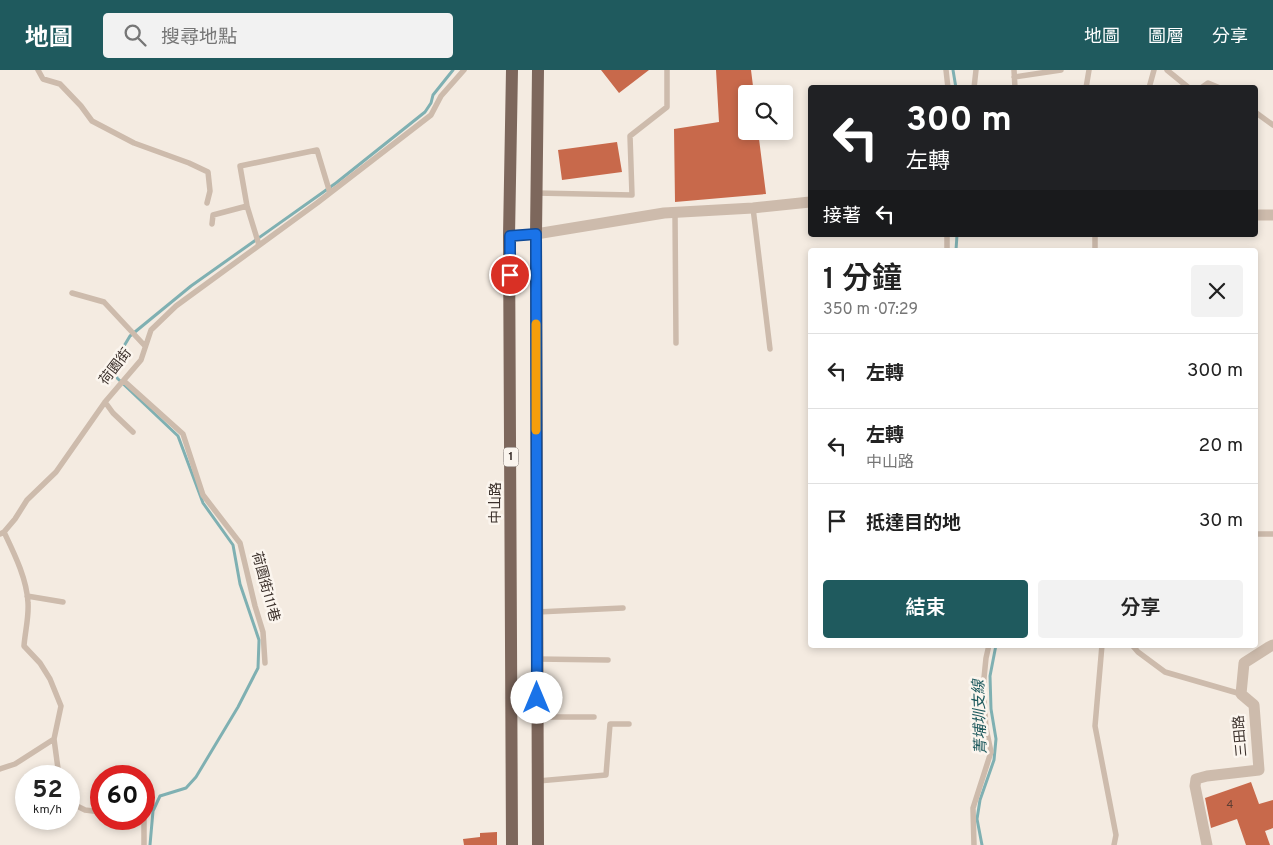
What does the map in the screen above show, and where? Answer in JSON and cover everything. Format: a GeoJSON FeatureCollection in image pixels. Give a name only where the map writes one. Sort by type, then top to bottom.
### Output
{"type":"FeatureCollection","features":[{"type":"Feature","properties":{"kind":"main road","name":"中山路"},"geometry":{"type":"LineString","coordinates":[[512,70],[510,236],[512,845]]}},
{"type":"Feature","properties":{"kind":"main road","name":"1"},"geometry":{"type":"LineString","coordinates":[[538,70],[536,193],[538,845]]}},
{"type":"Feature","properties":{"kind":"street"},"geometry":{"type":"LineString","coordinates":[[510,236],[536,234],[647,216],[808,202]]}},
{"type":"Feature","properties":{"kind":"street"},"geometry":{"type":"LineString","coordinates":[[1258,216],[1273,215]]}},
{"type":"Feature","properties":{"kind":"street"},"geometry":{"type":"LineString","coordinates":[[1241,694],[1244,663],[1273,645]]}},
{"type":"Feature","properties":{"kind":"street","name":"三田路"},"geometry":{"type":"LineString","coordinates":[[1207,845],[1195,786],[1196,779],[1259,770],[1254,705],[1241,694]]}},
{"type":"Feature","properties":{"kind":"lane"},"geometry":{"type":"LineString","coordinates":[[38,70],[43,79],[60,84],[92,120],[134,143],[189,162],[208,172],[210,191],[207,203]]}},
{"type":"Feature","properties":{"kind":"lane","name":"荷園街"},"geometry":{"type":"LineString","coordinates":[[58,765],[54,739],[61,706],[50,679],[40,663],[24,646],[27,596],[13,550],[2,533],[15,519],[27,500],[56,472],[105,402],[141,360],[151,330],[176,306],[330,193],[431,115],[441,96],[464,70]]}},
{"type":"Feature","properties":{"kind":"lane"},"geometry":{"type":"LineString","coordinates":[[536,193],[632,195],[630,136],[667,107],[667,70]]}},
{"type":"Feature","properties":{"kind":"lane"},"geometry":{"type":"LineString","coordinates":[[946,70],[948,85]]}},
{"type":"Feature","properties":{"kind":"lane"},"geometry":{"type":"LineString","coordinates":[[974,85],[976,70]]}},
{"type":"Feature","properties":{"kind":"lane"},"geometry":{"type":"LineString","coordinates":[[1014,73],[1061,70]]}},
{"type":"Feature","properties":{"kind":"lane"},"geometry":{"type":"LineString","coordinates":[[1086,85],[1089,70]]}},
{"type":"Feature","properties":{"kind":"lane"},"geometry":{"type":"LineString","coordinates":[[1150,85],[1154,70]]}},
{"type":"Feature","properties":{"kind":"lane"},"geometry":{"type":"LineString","coordinates":[[1167,70],[1185,85]]}},
{"type":"Feature","properties":{"kind":"lane"},"geometry":{"type":"LineString","coordinates":[[1258,114],[1273,126]]}},
{"type":"Feature","properties":{"kind":"lane"},"geometry":{"type":"LineString","coordinates":[[259,245],[247,206],[240,166],[317,150],[330,193]]}},
{"type":"Feature","properties":{"kind":"lane"},"geometry":{"type":"LineString","coordinates":[[212,224],[213,216],[247,206]]}},
{"type":"Feature","properties":{"kind":"lane"},"geometry":{"type":"LineString","coordinates":[[754,208],[770,349]]}},
{"type":"Feature","properties":{"kind":"lane"},"geometry":{"type":"LineString","coordinates":[[675,213],[676,343]]}},
{"type":"Feature","properties":{"kind":"lane"},"geometry":{"type":"LineString","coordinates":[[72,293],[104,302],[145,346]]}},
{"type":"Feature","properties":{"kind":"lane","name":"荷園街111巷"},"geometry":{"type":"LineString","coordinates":[[124,381],[183,434],[203,495],[240,543],[263,632],[265,663]]}},
{"type":"Feature","properties":{"kind":"lane"},"geometry":{"type":"LineString","coordinates":[[105,402],[113,413],[133,432]]}},
{"type":"Feature","properties":{"kind":"lane"},"geometry":{"type":"LineString","coordinates":[[1258,534],[1273,534]]}},
{"type":"Feature","properties":{"kind":"lane"},"geometry":{"type":"LineString","coordinates":[[27,596],[63,602]]}},
{"type":"Feature","properties":{"kind":"lane"},"geometry":{"type":"LineString","coordinates":[[537,612],[623,608]]}},
{"type":"Feature","properties":{"kind":"lane"},"geometry":{"type":"LineString","coordinates":[[974,845],[973,808],[991,752],[986,728],[983,688],[988,648]]}},
{"type":"Feature","properties":{"kind":"lane"},"geometry":{"type":"LineString","coordinates":[[1102,648],[1095,726],[1116,834],[1114,845]]}},
{"type":"Feature","properties":{"kind":"lane"},"geometry":{"type":"LineString","coordinates":[[1135,648],[1165,672],[1241,694]]}},
{"type":"Feature","properties":{"kind":"lane"},"geometry":{"type":"LineString","coordinates":[[537,659],[608,660]]}},
{"type":"Feature","properties":{"kind":"lane"},"geometry":{"type":"LineString","coordinates":[[537,717],[594,717]]}},
{"type":"Feature","properties":{"kind":"lane"},"geometry":{"type":"LineString","coordinates":[[538,781],[606,775],[610,724],[629,724]]}},
{"type":"Feature","properties":{"kind":"lane"},"geometry":{"type":"LineString","coordinates":[[0,769],[15,764],[54,739]]}},
{"type":"Feature","properties":{"kind":"lane"},"geometry":{"type":"LineString","coordinates":[[144,830],[144,845]]}},
{"type":"Feature","properties":{"kind":"building"},"geometry":{"type":"Polygon","coordinates":[[[601,70],[649,70],[619,93],[601,70]]]}},
{"type":"Feature","properties":{"kind":"building"},"geometry":{"type":"Polygon","coordinates":[[[716,70],[751,70],[753,85],[738,85],[738,140],[759,140],[766,194],[675,202],[674,129],[719,122],[716,70]]]}},
{"type":"Feature","properties":{"kind":"building"},"geometry":{"type":"Polygon","coordinates":[[[617,142],[622,172],[562,180],[558,150],[617,142]]]}},
{"type":"Feature","properties":{"kind":"building"},"geometry":{"type":"Polygon","coordinates":[[[1251,782],[1259,804],[1273,800],[1273,828],[1265,831],[1270,845],[1246,845],[1237,819],[1211,828],[1205,798],[1251,782]]]}},
{"type":"Feature","properties":{"kind":"building"},"geometry":{"type":"Polygon","coordinates":[[[497,832],[497,845],[464,845],[463,839],[480,837],[480,833],[497,832]]]}},
{"type":"Feature","properties":{"kind":"waterway"},"geometry":{"type":"LineString","coordinates":[[150,845],[153,811],[160,796],[186,788],[196,777],[238,707],[258,668],[259,640],[240,584],[233,545],[203,503],[178,436],[117,378],[114,366],[130,336],[191,286],[336,183],[425,112],[431,103],[433,95],[453,70]]}},
{"type":"Feature","properties":{"kind":"waterway","name":"菁埔圳支線"},"geometry":{"type":"LineString","coordinates":[[953,70],[956,85]]}},
{"type":"Feature","properties":{"kind":"waterway","name":"菁埔圳支線"},"geometry":{"type":"LineString","coordinates":[[956,248],[957,237]]}},
{"type":"Feature","properties":{"kind":"waterway","name":"菁埔圳支線"},"geometry":{"type":"LineString","coordinates":[[982,845],[977,819],[980,800],[994,760],[996,739],[991,709],[990,676],[995,648]]}},
{"type":"Feature","properties":{"kind":"slow traffic"},"geometry":{"type":"LineString","coordinates":[[536,324],[536,430]]}},
{"type":"Feature","properties":{"kind":"route"},"geometry":{"type":"LineString","coordinates":[[510,275],[510,236],[536,234],[537,698]]}}]}
